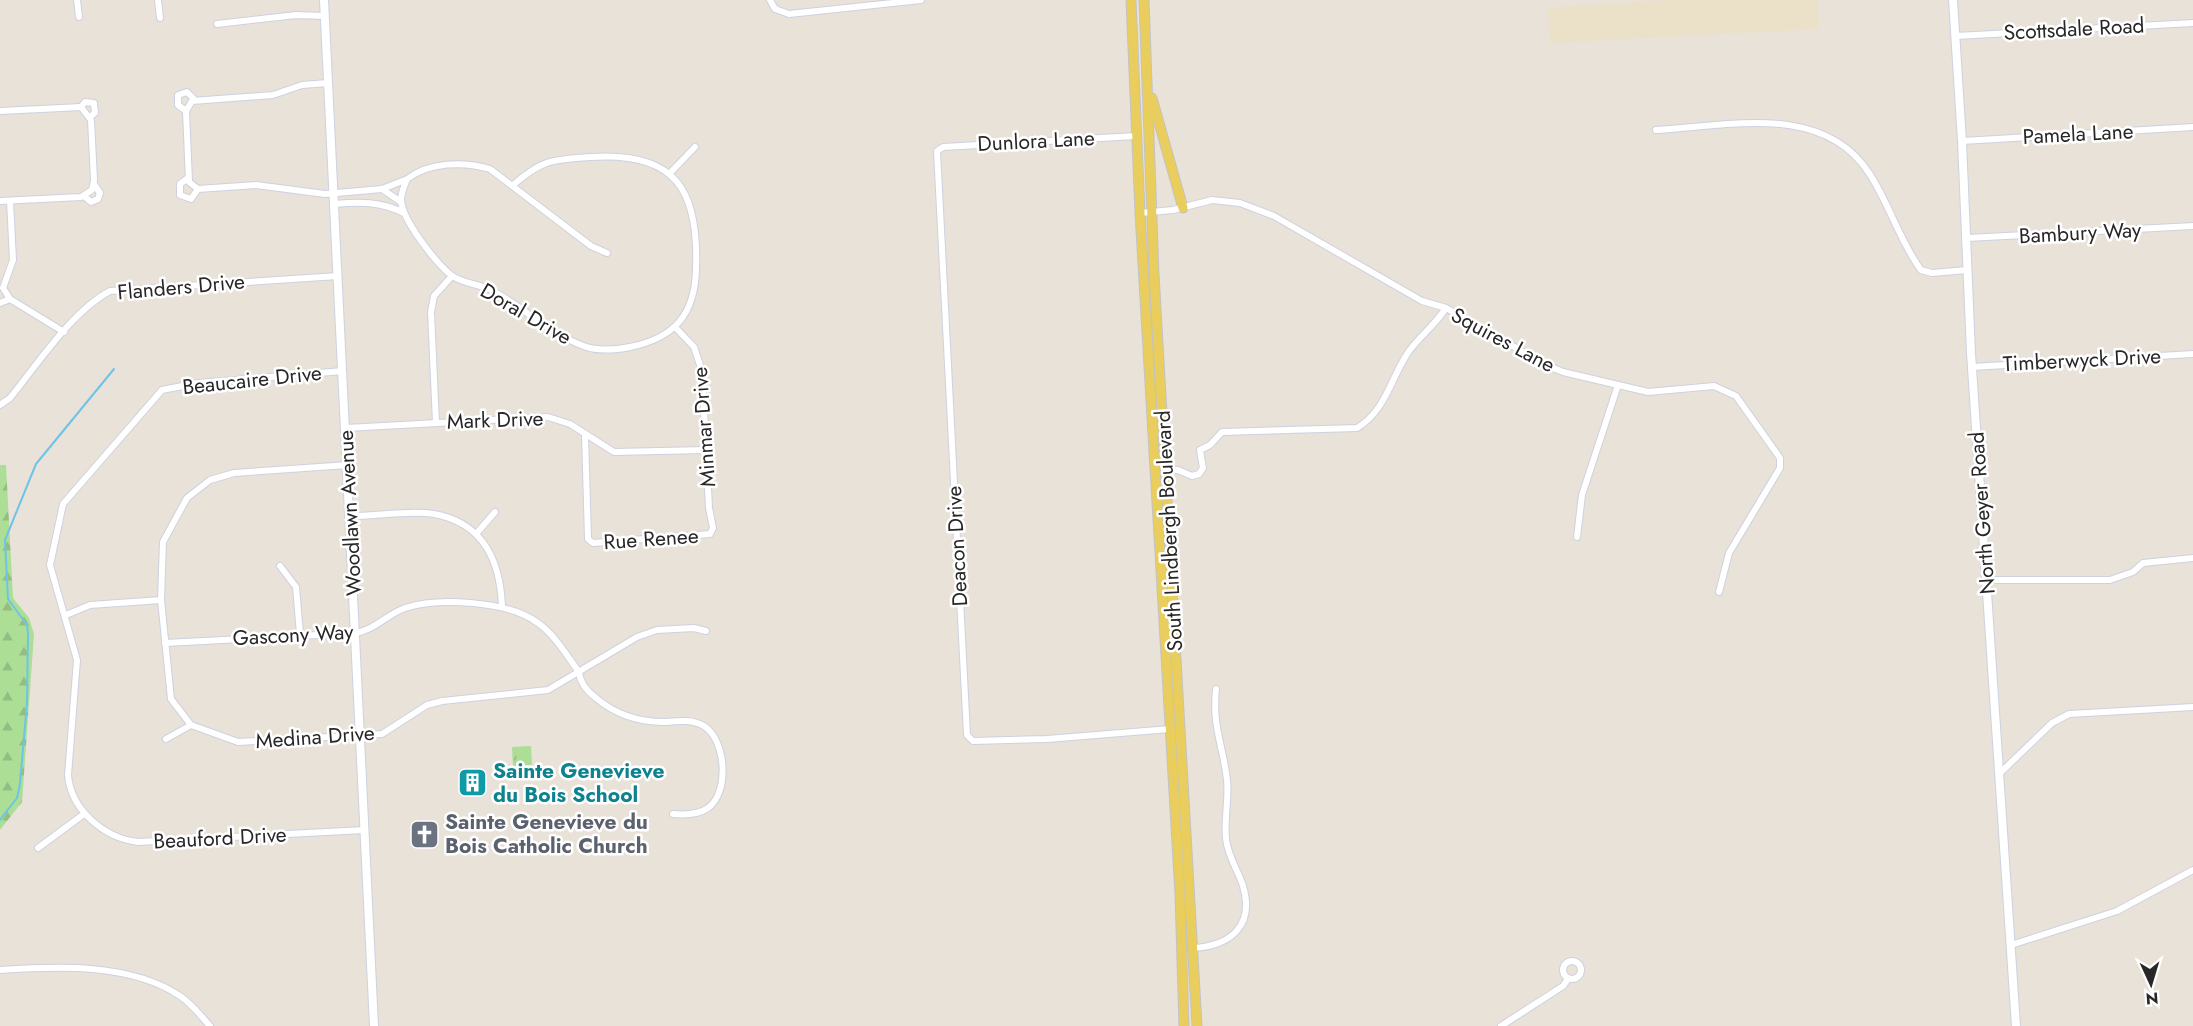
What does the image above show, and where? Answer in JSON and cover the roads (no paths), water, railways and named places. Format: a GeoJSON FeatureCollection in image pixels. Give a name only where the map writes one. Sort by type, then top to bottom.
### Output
{"type":"FeatureCollection","features":[{"type":"Feature","properties":{"kind":"main road","name":"South Lindbergh Boulevard"},"geometry":{"type":"LineString","coordinates":[[1131,0],[1136,136],[1170,729],[1184,1026]]}},
{"type":"Feature","properties":{"kind":"main road","name":"South Lindbergh Boulevard"},"geometry":{"type":"LineString","coordinates":[[1144,0],[1165,469],[1197,1024]]}},
{"type":"Feature","properties":{"kind":"main road"},"geometry":{"type":"LineString","coordinates":[[1147,77],[1160,133],[1183,208]]}},
{"type":"Feature","properties":{"kind":"street"},"geometry":{"type":"LineString","coordinates":[[77,0],[79,18]]}},
{"type":"Feature","properties":{"kind":"street"},"geometry":{"type":"LineString","coordinates":[[158,0],[160,18]]}},
{"type":"Feature","properties":{"kind":"street","name":"Woodlawn Avenue"},"geometry":{"type":"LineString","coordinates":[[324,0],[351,516],[374,1026]]}},
{"type":"Feature","properties":{"kind":"street"},"geometry":{"type":"LineString","coordinates":[[770,0],[775,9],[789,14],[921,0]]}},
{"type":"Feature","properties":{"kind":"street","name":"North Geyer Road"},"geometry":{"type":"LineString","coordinates":[[1953,0],[1972,367],[2016,1026]]}},
{"type":"Feature","properties":{"kind":"street"},"geometry":{"type":"LineString","coordinates":[[217,24],[258,21],[272,16],[325,16]]}},
{"type":"Feature","properties":{"kind":"street","name":"Scottsdale Road"},"geometry":{"type":"LineString","coordinates":[[1956,36],[2193,23]]}},
{"type":"Feature","properties":{"kind":"street"},"geometry":{"type":"LineString","coordinates":[[328,83],[302,85],[273,95],[195,100],[187,106],[186,111],[188,178],[191,184],[198,189],[256,185],[316,194],[382,189],[407,179],[422,169],[465,165],[490,169],[591,246],[607,253]]}},
{"type":"Feature","properties":{"kind":"street"},"geometry":{"type":"LineString","coordinates":[[186,111],[178,105],[178,95],[187,92],[195,100]]}},
{"type":"Feature","properties":{"kind":"street"},"geometry":{"type":"LineString","coordinates":[[0,111],[86,112],[94,184],[100,193],[98,198],[92,202],[84,196],[0,201]]}},
{"type":"Feature","properties":{"kind":"street"},"geometry":{"type":"LineString","coordinates":[[1656,130],[1786,123],[1825,134],[1849,148],[1869,172],[1921,270],[1932,273],[1967,270]]}},
{"type":"Feature","properties":{"kind":"street","name":"Pamela Lane"},"geometry":{"type":"LineString","coordinates":[[1962,141],[2193,127]]}},
{"type":"Feature","properties":{"kind":"street","name":"Dunlora Lane"},"geometry":{"type":"LineString","coordinates":[[937,151],[943,147],[1136,136]]}},
{"type":"Feature","properties":{"kind":"street"},"geometry":{"type":"LineString","coordinates":[[669,174],[695,147]]}},
{"type":"Feature","properties":{"kind":"street","name":"Deacon Drive"},"geometry":{"type":"LineString","coordinates":[[937,151],[967,735],[974,741],[1170,729]]}},
{"type":"Feature","properties":{"kind":"street"},"geometry":{"type":"LineString","coordinates":[[513,185],[548,160],[588,157],[635,157],[653,162],[669,174],[689,203],[696,260],[693,299],[675,327]]}},
{"type":"Feature","properties":{"kind":"street"},"geometry":{"type":"LineString","coordinates":[[188,178],[180,184],[180,195],[191,199],[198,189]]}},
{"type":"Feature","properties":{"kind":"street"},"geometry":{"type":"LineString","coordinates":[[407,179],[401,202],[404,213],[422,241],[452,276],[434,296],[431,312],[436,423]]}},
{"type":"Feature","properties":{"kind":"street"},"geometry":{"type":"LineString","coordinates":[[84,196],[94,184]]}},
{"type":"Feature","properties":{"kind":"street"},"geometry":{"type":"LineString","coordinates":[[382,189],[401,202]]}},
{"type":"Feature","properties":{"kind":"street","name":"Squires Lane"},"geometry":{"type":"LineString","coordinates":[[1140,213],[1183,208],[1212,200],[1240,203],[1257,208],[1422,301],[1446,308],[1544,364],[1618,385],[1660,392],[1714,386],[1736,396],[1780,458],[1780,468],[1729,553],[1719,592]]}},
{"type":"Feature","properties":{"kind":"street"},"geometry":{"type":"LineString","coordinates":[[10,201],[13,260],[2,285],[3,288],[10,299],[64,332]]}},
{"type":"Feature","properties":{"kind":"street"},"geometry":{"type":"LineString","coordinates":[[334,204],[383,203],[404,213]]}},
{"type":"Feature","properties":{"kind":"street","name":"Bambury Way"},"geometry":{"type":"LineString","coordinates":[[1966,238],[2193,226]]}},
{"type":"Feature","properties":{"kind":"street","name":"Flanders Drive"},"geometry":{"type":"LineString","coordinates":[[0,405],[10,398],[64,332],[94,301],[110,291],[338,276]]}},
{"type":"Feature","properties":{"kind":"street","name":"Doral Drive"},"geometry":{"type":"LineString","coordinates":[[452,276],[492,290],[556,334],[584,347],[619,350],[653,342],[675,327]]}},
{"type":"Feature","properties":{"kind":"street"},"geometry":{"type":"LineString","coordinates":[[0,303],[10,299]]}},
{"type":"Feature","properties":{"kind":"street"},"geometry":{"type":"LineString","coordinates":[[1165,469],[1178,470],[1192,476],[1200,474],[1203,468],[1200,450],[1210,445],[1222,432],[1357,428],[1369,421],[1388,393],[1400,365],[1412,348],[1436,325],[1446,308]]}},
{"type":"Feature","properties":{"kind":"street","name":"Minmar Drive"},"geometry":{"type":"LineString","coordinates":[[675,327],[694,347],[702,371],[709,508],[713,528],[710,534]]}},
{"type":"Feature","properties":{"kind":"street","name":"Timberwyck Drive"},"geometry":{"type":"LineString","coordinates":[[1972,367],[2193,354]]}},
{"type":"Feature","properties":{"kind":"street","name":"Beaucaire Drive"},"geometry":{"type":"LineString","coordinates":[[84,814],[69,783],[77,660],[50,565],[63,504],[162,390],[198,383],[343,370]]}},
{"type":"Feature","properties":{"kind":"street"},"geometry":{"type":"LineString","coordinates":[[1576,537],[1582,495],[1618,385]]}},
{"type":"Feature","properties":{"kind":"street","name":"Mark Drive"},"geometry":{"type":"LineString","coordinates":[[346,428],[548,417],[570,424],[614,452],[706,450]]}},
{"type":"Feature","properties":{"kind":"street","name":"Rue Renee"},"geometry":{"type":"LineString","coordinates":[[585,435],[588,539],[593,543],[710,534]]}},
{"type":"Feature","properties":{"kind":"street"},"geometry":{"type":"LineString","coordinates":[[166,739],[191,725],[171,699],[160,600],[163,542],[187,498],[210,480],[234,472],[348,465]]}},
{"type":"Feature","properties":{"kind":"street"},"geometry":{"type":"LineString","coordinates":[[476,534],[495,512]]}},
{"type":"Feature","properties":{"kind":"street"},"geometry":{"type":"LineString","coordinates":[[351,516],[433,514],[456,521],[476,534],[487,547],[497,566],[502,606]]}},
{"type":"Feature","properties":{"kind":"street"},"geometry":{"type":"LineString","coordinates":[[1986,580],[2110,580],[2133,572],[2143,563],[2193,558]]}},
{"type":"Feature","properties":{"kind":"street"},"geometry":{"type":"LineString","coordinates":[[280,566],[296,587],[300,634]]}},
{"type":"Feature","properties":{"kind":"street"},"geometry":{"type":"LineString","coordinates":[[66,615],[90,605],[160,600]]}},
{"type":"Feature","properties":{"kind":"street","name":"Gascony Way"},"geometry":{"type":"LineString","coordinates":[[165,643],[300,634],[356,633],[372,630],[396,612],[430,602],[502,606],[537,622],[579,672],[580,679],[591,694],[616,712],[644,721],[694,722],[714,735],[719,746],[722,775],[718,797],[709,808],[699,812],[673,814]]}},
{"type":"Feature","properties":{"kind":"street","name":"Medina Drive"},"geometry":{"type":"LineString","coordinates":[[191,725],[238,742],[382,734],[427,705],[442,701],[548,690],[637,637],[657,630],[694,628],[706,631]]}},
{"type":"Feature","properties":{"kind":"street"},"geometry":{"type":"LineString","coordinates":[[1193,948],[1218,945],[1229,939],[1240,926],[1247,904],[1242,883],[1230,859],[1226,838],[1227,779],[1216,735],[1216,689]]}},
{"type":"Feature","properties":{"kind":"street"},"geometry":{"type":"LineString","coordinates":[[2000,773],[2052,723],[2069,714],[2193,707]]}},
{"type":"Feature","properties":{"kind":"street"},"geometry":{"type":"LineString","coordinates":[[38,848],[84,814]]}},
{"type":"Feature","properties":{"kind":"street","name":"Beauford Drive"},"geometry":{"type":"LineString","coordinates":[[84,814],[116,837],[138,842],[364,830]]}},
{"type":"Feature","properties":{"kind":"street"},"geometry":{"type":"LineString","coordinates":[[2011,945],[2117,911],[2193,870]]}},
{"type":"Feature","properties":{"kind":"street"},"geometry":{"type":"LineString","coordinates":[[0,970],[88,970],[131,976],[156,984],[180,996],[210,1026]]}},
{"type":"Feature","properties":{"kind":"street"},"geometry":{"type":"LineString","coordinates":[[1501,1026],[1563,986],[1568,979]]}},
{"type":"Feature","properties":{"kind":"waterway"},"geometry":{"type":"LineString","coordinates":[[0,820],[17,798],[27,702],[27,625],[8,599],[5,540],[36,464],[114,369]]}},
{"type":"Feature","properties":{"kind":"place","name":"Sainte Genevieve du Bois School"},"geometry":{"type":"Point","coordinates":[472,783]}},
{"type":"Feature","properties":{"kind":"place","name":"Sainte Genevieve du Bois Catholic Church"},"geometry":{"type":"Point","coordinates":[424,834]}}]}
